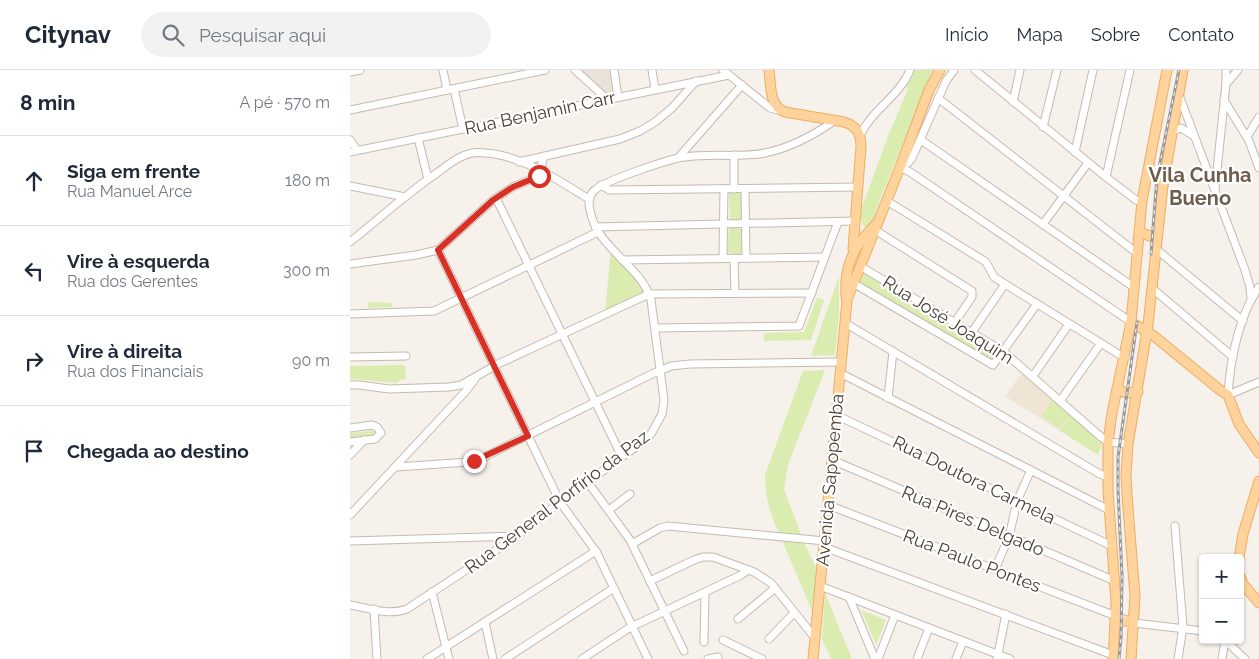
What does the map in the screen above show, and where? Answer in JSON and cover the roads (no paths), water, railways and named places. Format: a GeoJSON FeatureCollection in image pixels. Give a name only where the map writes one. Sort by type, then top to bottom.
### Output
{"type":"FeatureCollection","features":[{"type":"Feature","properties":{"kind":"main road"},"geometry":{"type":"LineString","coordinates":[[769,70],[773,101],[778,110],[850,124],[859,130],[861,147],[853,252]]}},
{"type":"Feature","properties":{"kind":"main road","name":"Avenida Sapopemba"},"geometry":{"type":"LineString","coordinates":[[813,659],[847,301],[887,200],[906,162],[929,90],[940,70]]}},
{"type":"Feature","properties":{"kind":"main road"},"geometry":{"type":"LineString","coordinates":[[1113,657],[1116,615],[1107,477],[1108,442],[1131,322],[1142,201],[1166,70]]}},
{"type":"Feature","properties":{"kind":"main road"},"geometry":{"type":"LineString","coordinates":[[1131,659],[1135,596],[1126,481],[1128,444],[1138,392],[1153,290],[1162,186],[1183,70]]}},
{"type":"Feature","properties":{"kind":"main road"},"geometry":{"type":"LineString","coordinates":[[856,219],[866,235],[867,248]]}},
{"type":"Feature","properties":{"kind":"main road","name":"Avenida Sapopemba"},"geometry":{"type":"LineString","coordinates":[[847,301],[847,270],[853,252],[866,235],[876,226]]}},
{"type":"Feature","properties":{"kind":"main road"},"geometry":{"type":"LineString","coordinates":[[1139,232],[1147,236],[1157,235]]}},
{"type":"Feature","properties":{"kind":"main road"},"geometry":{"type":"LineString","coordinates":[[1137,256],[1146,256],[1155,260]]}},
{"type":"Feature","properties":{"kind":"main road"},"geometry":{"type":"LineString","coordinates":[[847,270],[850,278],[854,281]]}},
{"type":"Feature","properties":{"kind":"main road"},"geometry":{"type":"LineString","coordinates":[[1131,322],[1147,331],[1228,395],[1239,424],[1259,454]]}},
{"type":"Feature","properties":{"kind":"main road"},"geometry":{"type":"LineString","coordinates":[[1117,389],[1126,394],[1138,392]]}},
{"type":"Feature","properties":{"kind":"main road"},"geometry":{"type":"LineString","coordinates":[[1240,554],[1243,534],[1255,506],[1259,481]]}},
{"type":"Feature","properties":{"kind":"main road"},"geometry":{"type":"LineString","coordinates":[[1244,585],[1259,603]]}},
{"type":"Feature","properties":{"kind":"main road"},"geometry":{"type":"LineString","coordinates":[[1116,627],[1121,621],[1132,622]]}},
{"type":"Feature","properties":{"kind":"street"},"geometry":{"type":"LineString","coordinates":[[350,72],[360,70]]}},
{"type":"Feature","properties":{"kind":"street"},"geometry":{"type":"LineString","coordinates":[[443,70],[462,129]]}},
{"type":"Feature","properties":{"kind":"street"},"geometry":{"type":"LineString","coordinates":[[350,110],[545,70]]}},
{"type":"Feature","properties":{"kind":"street"},"geometry":{"type":"LineString","coordinates":[[575,70],[608,100]]}},
{"type":"Feature","properties":{"kind":"street"},"geometry":{"type":"LineString","coordinates":[[614,70],[618,98]]}},
{"type":"Feature","properties":{"kind":"street"},"geometry":{"type":"LineString","coordinates":[[652,70],[654,89]]}},
{"type":"Feature","properties":{"kind":"street"},"geometry":{"type":"LineString","coordinates":[[859,130],[897,90],[907,78],[910,70]]}},
{"type":"Feature","properties":{"kind":"street"},"geometry":{"type":"LineString","coordinates":[[954,70],[938,98],[921,140],[906,162],[910,172],[1131,322]]}},
{"type":"Feature","properties":{"kind":"street"},"geometry":{"type":"LineString","coordinates":[[975,70],[1088,163],[1136,200],[1142,201]]}},
{"type":"Feature","properties":{"kind":"street"},"geometry":{"type":"LineString","coordinates":[[1013,102],[1020,70]]}},
{"type":"Feature","properties":{"kind":"street"},"geometry":{"type":"LineString","coordinates":[[1043,127],[1056,70]]}},
{"type":"Feature","properties":{"kind":"street"},"geometry":{"type":"LineString","coordinates":[[1075,152],[1093,70]]}},
{"type":"Feature","properties":{"kind":"street"},"geometry":{"type":"LineString","coordinates":[[1106,177],[1130,70]]}},
{"type":"Feature","properties":{"kind":"street"},"geometry":{"type":"LineString","coordinates":[[1214,190],[1226,70]]}},
{"type":"Feature","properties":{"kind":"street"},"geometry":{"type":"LineString","coordinates":[[1226,84],[1238,70]]}},
{"type":"Feature","properties":{"kind":"street"},"geometry":{"type":"LineString","coordinates":[[726,72],[770,108],[778,110]]}},
{"type":"Feature","properties":{"kind":"street","name":"Rua Benjamin Carr"},"geometry":{"type":"LineString","coordinates":[[353,151],[618,98],[696,81],[726,72]]}},
{"type":"Feature","properties":{"kind":"street"},"geometry":{"type":"LineString","coordinates":[[519,162],[620,139],[640,131],[672,108],[696,81]]}},
{"type":"Feature","properties":{"kind":"street"},"geometry":{"type":"LineString","coordinates":[[678,158],[742,86]]}},
{"type":"Feature","properties":{"kind":"street"},"geometry":{"type":"LineString","coordinates":[[1179,94],[1248,280],[1251,299]]}},
{"type":"Feature","properties":{"kind":"street"},"geometry":{"type":"LineString","coordinates":[[938,98],[1137,256]]}},
{"type":"Feature","properties":{"kind":"street"},"geometry":{"type":"LineString","coordinates":[[1224,100],[1247,137],[1259,168]]}},
{"type":"Feature","properties":{"kind":"street"},"geometry":{"type":"LineString","coordinates":[[763,102],[773,101]]}},
{"type":"Feature","properties":{"kind":"street"},"geometry":{"type":"LineString","coordinates":[[1247,137],[1259,118]]}},
{"type":"Feature","properties":{"kind":"street"},"geometry":{"type":"LineString","coordinates":[[350,242],[405,197],[457,159],[473,153],[494,154],[519,162],[572,188],[589,199],[598,187],[678,158],[756,154],[775,150],[821,130],[834,121]]}},
{"type":"Feature","properties":{"kind":"street"},"geometry":{"type":"LineString","coordinates":[[1173,131],[1181,128],[1194,136]]}},
{"type":"Feature","properties":{"kind":"street"},"geometry":{"type":"LineString","coordinates":[[418,138],[428,180]]}},
{"type":"Feature","properties":{"kind":"street"},"geometry":{"type":"LineString","coordinates":[[350,140],[353,151]]}},
{"type":"Feature","properties":{"kind":"street"},"geometry":{"type":"LineString","coordinates":[[921,140],[1135,288]]}},
{"type":"Feature","properties":{"kind":"street"},"geometry":{"type":"LineString","coordinates":[[734,155],[734,189]]}},
{"type":"Feature","properties":{"kind":"street"},"geometry":{"type":"LineString","coordinates":[[544,156],[541,166],[545,174]]}},
{"type":"Feature","properties":{"kind":"street"},"geometry":{"type":"LineString","coordinates":[[1043,224],[1088,163]]}},
{"type":"Feature","properties":{"kind":"street"},"geometry":{"type":"LineString","coordinates":[[1205,166],[1217,165]]}},
{"type":"Feature","properties":{"kind":"street"},"geometry":{"type":"LineString","coordinates":[[350,264],[438,250],[496,198],[513,187],[545,174]]}},
{"type":"Feature","properties":{"kind":"street"},"geometry":{"type":"LineString","coordinates":[[572,188],[598,187],[609,190],[858,187]]}},
{"type":"Feature","properties":{"kind":"street"},"geometry":{"type":"LineString","coordinates":[[351,188],[405,197]]}},
{"type":"Feature","properties":{"kind":"street"},"geometry":{"type":"LineString","coordinates":[[746,188],[746,258]]}},
{"type":"Feature","properties":{"kind":"street"},"geometry":{"type":"LineString","coordinates":[[723,258],[724,189]]}},
{"type":"Feature","properties":{"kind":"street"},"geometry":{"type":"LineString","coordinates":[[496,198],[622,457]]}},
{"type":"Feature","properties":{"kind":"street","name":"Rua General Porfírio da Paz"},"geometry":{"type":"LineString","coordinates":[[350,605],[389,612],[401,611],[517,536],[651,434],[662,414],[664,390],[649,294],[641,280],[596,229],[590,210],[589,199]]}},
{"type":"Feature","properties":{"kind":"street"},"geometry":{"type":"LineString","coordinates":[[887,200],[986,262],[994,276],[1005,284],[1125,358]]}},
{"type":"Feature","properties":{"kind":"street"},"geometry":{"type":"LineString","coordinates":[[350,314],[427,312],[461,298],[529,265],[596,229],[746,223],[838,222],[856,219]]}},
{"type":"Feature","properties":{"kind":"street"},"geometry":{"type":"LineString","coordinates":[[655,328],[797,327],[800,325],[838,222]]}},
{"type":"Feature","properties":{"kind":"street"},"geometry":{"type":"LineString","coordinates":[[876,226],[972,291],[972,297],[955,322]]}},
{"type":"Feature","properties":{"kind":"street"},"geometry":{"type":"LineString","coordinates":[[1156,249],[1242,322]]}},
{"type":"Feature","properties":{"kind":"street"},"geometry":{"type":"LineString","coordinates":[[438,250],[560,502],[596,551],[648,659]]}},
{"type":"Feature","properties":{"kind":"street"},"geometry":{"type":"LineString","coordinates":[[622,260],[825,257]]}},
{"type":"Feature","properties":{"kind":"street"},"geometry":{"type":"LineString","coordinates":[[734,258],[735,293]]}},
{"type":"Feature","properties":{"kind":"street","name":"Rua José Joaquim"},"geometry":{"type":"LineString","coordinates":[[860,266],[1004,352],[1108,442]]}},
{"type":"Feature","properties":{"kind":"street"},"geometry":{"type":"LineString","coordinates":[[854,281],[992,365],[1004,352],[1037,304]]}},
{"type":"Feature","properties":{"kind":"street"},"geometry":{"type":"LineString","coordinates":[[972,332],[1005,284]]}},
{"type":"Feature","properties":{"kind":"street"},"geometry":{"type":"LineString","coordinates":[[1228,395],[1233,357],[1242,322],[1251,299],[1259,288]]}},
{"type":"Feature","properties":{"kind":"street"},"geometry":{"type":"LineString","coordinates":[[1153,290],[1233,357]]}},
{"type":"Feature","properties":{"kind":"street"},"geometry":{"type":"LineString","coordinates":[[350,385],[359,384],[389,389],[449,387],[466,382],[494,366],[562,333],[649,294],[812,293]]}},
{"type":"Feature","properties":{"kind":"street"},"geometry":{"type":"LineString","coordinates":[[845,323],[1107,477]]}},
{"type":"Feature","properties":{"kind":"street"},"geometry":{"type":"LineString","coordinates":[[1033,376],[1069,324]]}},
{"type":"Feature","properties":{"kind":"street"},"geometry":{"type":"LineString","coordinates":[[1060,401],[1101,343]]}},
{"type":"Feature","properties":{"kind":"street"},"geometry":{"type":"LineString","coordinates":[[888,398],[893,351]]}},
{"type":"Feature","properties":{"kind":"street"},"geometry":{"type":"LineString","coordinates":[[350,357],[406,356]]}},
{"type":"Feature","properties":{"kind":"street"},"geometry":{"type":"LineString","coordinates":[[396,467],[474,461],[671,366],[690,364],[841,362]]}},
{"type":"Feature","properties":{"kind":"street"},"geometry":{"type":"LineString","coordinates":[[840,374],[1109,510]]}},
{"type":"Feature","properties":{"kind":"street"},"geometry":{"type":"LineString","coordinates":[[350,515],[465,392],[478,375]]}},
{"type":"Feature","properties":{"kind":"street"},"geometry":{"type":"LineString","coordinates":[[1228,395],[1259,382]]}},
{"type":"Feature","properties":{"kind":"street","name":"Rua Doutora Carmela"},"geometry":{"type":"LineString","coordinates":[[836,414],[1112,546]]}},
{"type":"Feature","properties":{"kind":"street"},"geometry":{"type":"LineString","coordinates":[[350,428],[372,425],[380,430],[380,435],[376,439],[350,442]]}},
{"type":"Feature","properties":{"kind":"street"},"geometry":{"type":"LineString","coordinates":[[350,455],[364,440]]}},
{"type":"Feature","properties":{"kind":"street"},"geometry":{"type":"LineString","coordinates":[[1108,442],[1128,444]]}},
{"type":"Feature","properties":{"kind":"street","name":"Rua Pires Delgado"},"geometry":{"type":"LineString","coordinates":[[832,460],[1115,581]]}},
{"type":"Feature","properties":{"kind":"street"},"geometry":{"type":"LineString","coordinates":[[995,569],[1009,536],[1017,501],[1031,470]]}},
{"type":"Feature","properties":{"kind":"street"},"geometry":{"type":"LineString","coordinates":[[587,481],[610,510],[632,544],[684,651]]}},
{"type":"Feature","properties":{"kind":"street"},"geometry":{"type":"LineString","coordinates":[[610,510],[630,494]]}},
{"type":"Feature","properties":{"kind":"street","name":"Rua Paulo Pontes"},"geometry":{"type":"LineString","coordinates":[[828,506],[1132,622],[1199,630]]}},
{"type":"Feature","properties":{"kind":"street"},"geometry":{"type":"LineString","coordinates":[[632,544],[660,528],[668,526],[824,544],[1113,657]]}},
{"type":"Feature","properties":{"kind":"street"},"geometry":{"type":"LineString","coordinates":[[1175,526],[1183,628],[1178,659]]}},
{"type":"Feature","properties":{"kind":"street"},"geometry":{"type":"LineString","coordinates":[[350,541],[517,536]]}},
{"type":"Feature","properties":{"kind":"street"},"geometry":{"type":"LineString","coordinates":[[427,659],[596,551]]}},
{"type":"Feature","properties":{"kind":"street"},"geometry":{"type":"LineString","coordinates":[[650,581],[694,560],[707,556],[748,570],[766,579],[775,588],[815,638]]}},
{"type":"Feature","properties":{"kind":"street"},"geometry":{"type":"LineString","coordinates":[[582,659],[633,627],[748,570]]}},
{"type":"Feature","properties":{"kind":"street"},"geometry":{"type":"LineString","coordinates":[[820,586],[963,641],[998,657],[1010,659]]}},
{"type":"Feature","properties":{"kind":"street"},"geometry":{"type":"LineString","coordinates":[[505,659],[614,588]]}},
{"type":"Feature","properties":{"kind":"street"},"geometry":{"type":"LineString","coordinates":[[738,619],[775,588]]}},
{"type":"Feature","properties":{"kind":"street"},"geometry":{"type":"LineString","coordinates":[[432,592],[449,659]]}},
{"type":"Feature","properties":{"kind":"street"},"geometry":{"type":"LineString","coordinates":[[704,642],[705,592]]}},
{"type":"Feature","properties":{"kind":"street"},"geometry":{"type":"LineString","coordinates":[[849,597],[876,659]]}},
{"type":"Feature","properties":{"kind":"street"},"geometry":{"type":"LineString","coordinates":[[374,609],[377,659]]}},
{"type":"Feature","properties":{"kind":"street"},"geometry":{"type":"LineString","coordinates":[[769,639],[794,613]]}},
{"type":"Feature","properties":{"kind":"street"},"geometry":{"type":"LineString","coordinates":[[998,657],[1006,614]]}},
{"type":"Feature","properties":{"kind":"street"},"geometry":{"type":"LineString","coordinates":[[876,659],[895,615]]}},
{"type":"Feature","properties":{"kind":"street"},"geometry":{"type":"LineString","coordinates":[[486,622],[493,659]]}},
{"type":"Feature","properties":{"kind":"street"},"geometry":{"type":"LineString","coordinates":[[917,659],[929,628]]}},
{"type":"Feature","properties":{"kind":"street"},"geometry":{"type":"LineString","coordinates":[[723,640],[762,659]]}},
{"type":"Feature","properties":{"kind":"street"},"geometry":{"type":"LineString","coordinates":[[956,659],[963,641]]}},
{"type":"Feature","properties":{"kind":"street"},"geometry":{"type":"LineString","coordinates":[[1222,659],[1224,644]]}},
{"type":"Feature","properties":{"kind":"street"},"geometry":{"type":"LineString","coordinates":[[1229,644],[1245,659]]}},
{"type":"Feature","properties":{"kind":"street"},"geometry":{"type":"LineString","coordinates":[[708,659],[718,657]]}},
{"type":"Feature","properties":{"kind":"railway"},"geometry":{"type":"LineString","coordinates":[[1151,254],[1157,177],[1179,70]]}},
{"type":"Feature","properties":{"kind":"railway"},"geometry":{"type":"LineString","coordinates":[[1119,659],[1122,576],[1118,457],[1137,322]]}},
{"type":"Feature","properties":{"kind":"district","name":"Vila Cunha Bueno"},"geometry":{"type":"Point","coordinates":[1200,186]}}]}
